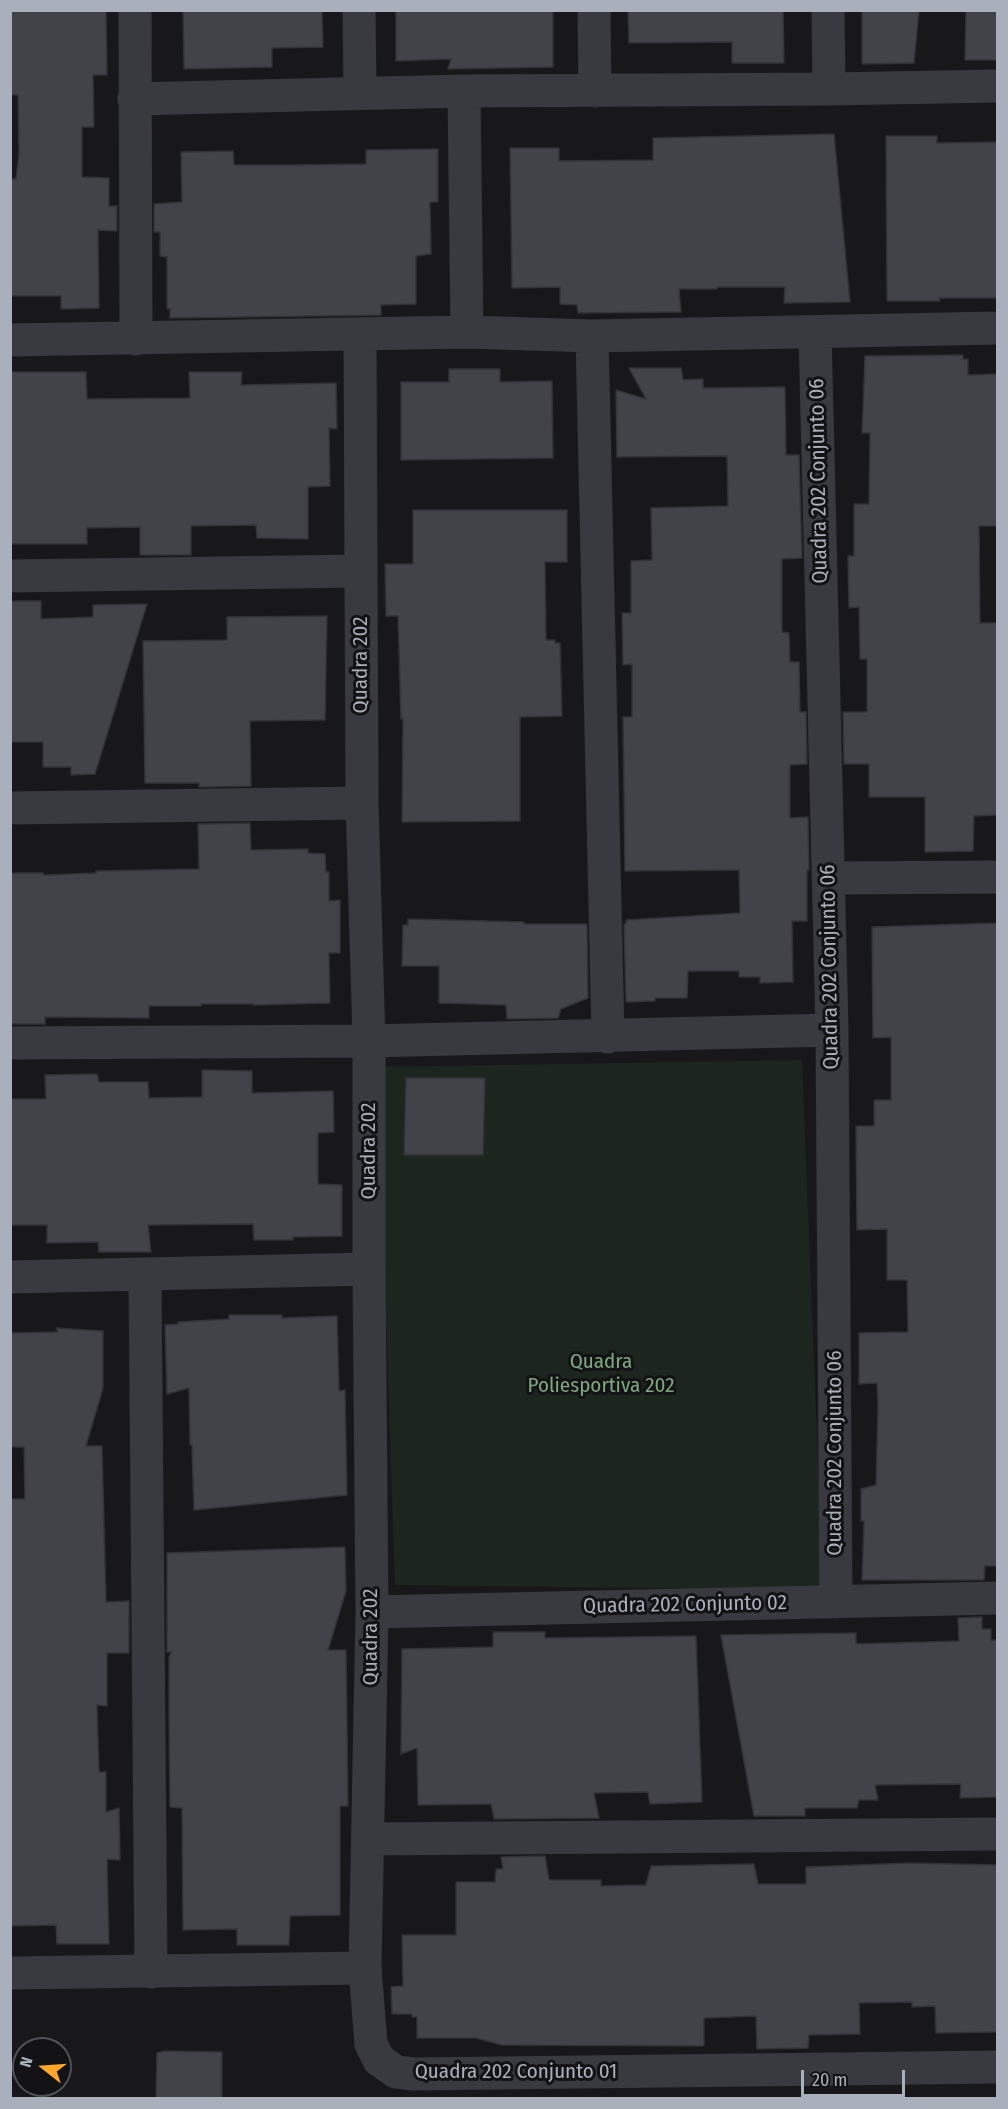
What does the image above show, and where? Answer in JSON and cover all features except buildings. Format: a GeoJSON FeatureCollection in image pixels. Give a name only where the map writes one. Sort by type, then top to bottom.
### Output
{"type":"FeatureCollection","features":[{"type":"Feature","properties":{"kind":"street"},"geometry":{"type":"LineString","coordinates":[[135,10],[136,339]]}},
{"type":"Feature","properties":{"kind":"street"},"geometry":{"type":"LineString","coordinates":[[358,10],[360,93]]}},
{"type":"Feature","properties":{"kind":"street"},"geometry":{"type":"LineString","coordinates":[[594,10],[595,91]]}},
{"type":"Feature","properties":{"kind":"street"},"geometry":{"type":"LineString","coordinates":[[828,10],[829,89]]}},
{"type":"Feature","properties":{"kind":"street"},"geometry":{"type":"LineString","coordinates":[[135,99],[464,91],[998,86]]}},
{"type":"Feature","properties":{"kind":"street"},"geometry":{"type":"LineString","coordinates":[[464,91],[467,332]]}},
{"type":"Feature","properties":{"kind":"street"},"geometry":{"type":"LineString","coordinates":[[10,340],[467,332],[592,336],[998,328]]}},
{"type":"Feature","properties":{"kind":"street","name":"Quadra 202 Conjunto 06"},"geometry":{"type":"LineString","coordinates":[[815,332],[832,1030],[836,1602]]}},
{"type":"Feature","properties":{"kind":"street","name":"Quadra 202"},"geometry":{"type":"LineString","coordinates":[[360,334],[362,803],[369,1041],[372,1612],[365,1968]]}},
{"type":"Feature","properties":{"kind":"street"},"geometry":{"type":"LineString","coordinates":[[592,336],[608,1037]]}},
{"type":"Feature","properties":{"kind":"street"},"geometry":{"type":"LineString","coordinates":[[10,576],[360,571]]}},
{"type":"Feature","properties":{"kind":"street"},"geometry":{"type":"LineString","coordinates":[[10,808],[362,803]]}},
{"type":"Feature","properties":{"kind":"street"},"geometry":{"type":"LineString","coordinates":[[829,878],[998,877]]}},
{"type":"Feature","properties":{"kind":"street"},"geometry":{"type":"LineString","coordinates":[[10,1044],[608,1037],[832,1030]]}},
{"type":"Feature","properties":{"kind":"street"},"geometry":{"type":"LineString","coordinates":[[10,1277],[369,1269]]}},
{"type":"Feature","properties":{"kind":"street"},"geometry":{"type":"LineString","coordinates":[[145,1275],[151,1972]]}},
{"type":"Feature","properties":{"kind":"street","name":"Quadra 202 Conjunto 02"},"geometry":{"type":"LineString","coordinates":[[372,1612],[998,1598]]}},
{"type":"Feature","properties":{"kind":"street"},"geometry":{"type":"LineString","coordinates":[[369,1839],[998,1834]]}},
{"type":"Feature","properties":{"kind":"street"},"geometry":{"type":"LineString","coordinates":[[10,1973],[365,1968]]}},
{"type":"Feature","properties":{"kind":"street","name":"Quadra 202 Conjunto 01"},"geometry":{"type":"LineString","coordinates":[[365,1968],[371,2044],[380,2060],[396,2072],[415,2074],[998,2067]]}},
{"type":"Feature","properties":{"kind":"green space","name":"Quadra Poliesportiva 202"},"geometry":{"type":"Polygon","coordinates":[[[802,1060],[823,1590],[395,1585],[378,1067],[802,1060]]]}}]}
